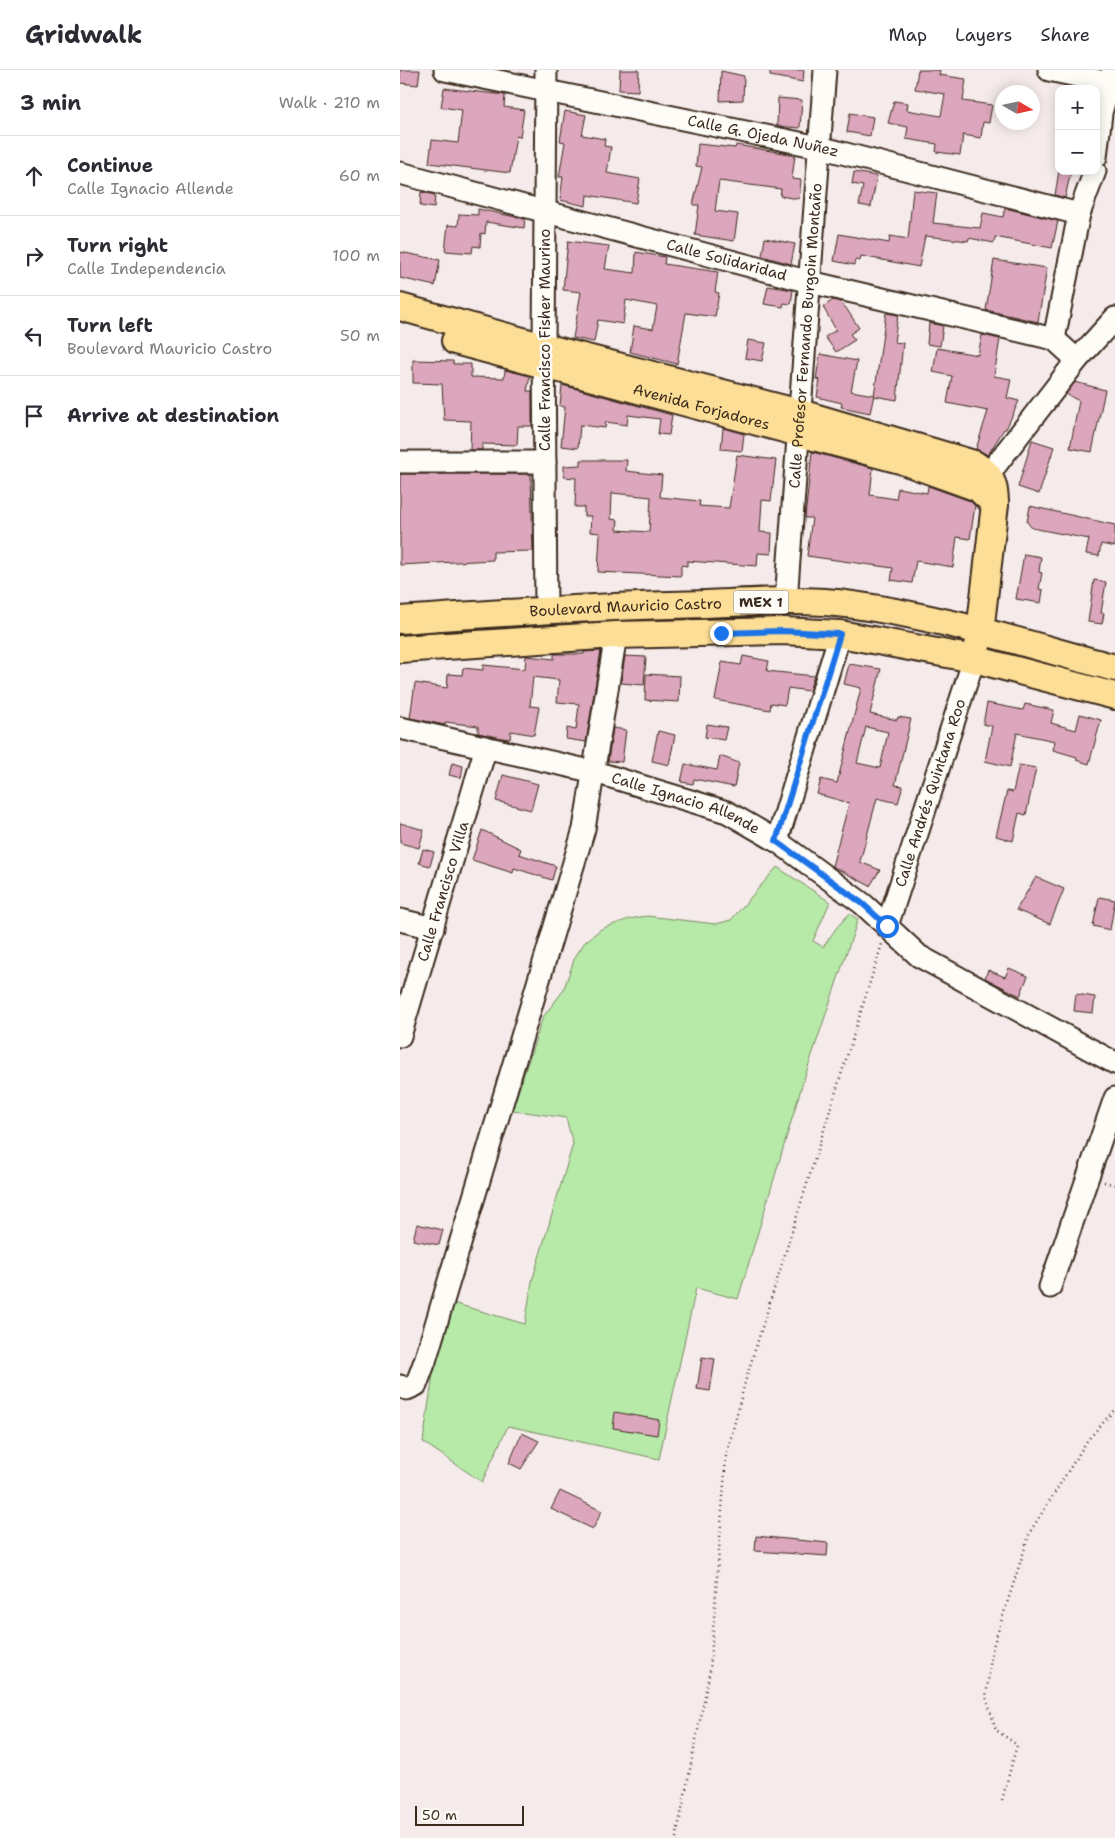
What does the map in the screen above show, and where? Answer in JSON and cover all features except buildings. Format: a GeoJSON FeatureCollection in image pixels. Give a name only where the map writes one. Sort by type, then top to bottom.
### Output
{"type":"FeatureCollection","features":[{"type":"Feature","properties":{"kind":"main road","name":"Avenida Forjadores"},"geometry":{"type":"LineString","coordinates":[[400,307],[544,357]]}},
{"type":"Feature","properties":{"kind":"main road","name":"Avenida Forjadores"},"geometry":{"type":"LineString","coordinates":[[400,326],[544,357],[799,423],[974,464],[988,489]]}},
{"type":"Feature","properties":{"kind":"main road"},"geometry":{"type":"LineString","coordinates":[[974,659],[980,632],[988,489]]}},
{"type":"Feature","properties":{"kind":"main road","name":"Boulevard Mauricio Castro"},"geometry":{"type":"LineString","coordinates":[[400,620],[602,606],[786,602],[852,604],[902,613],[1115,668]]}},
{"type":"Feature","properties":{"kind":"main road","name":"Boulevard Mauricio Castro"},"geometry":{"type":"LineString","coordinates":[[400,649],[616,635],[783,631],[840,634],[974,659],[1115,696]]}},
{"type":"Feature","properties":{"kind":"street","name":"Calle G. Ojeda Nuñez"},"geometry":{"type":"LineString","coordinates":[[445,70],[819,147],[1079,214]]}},
{"type":"Feature","properties":{"kind":"street","name":"Calle Francisco Fisher Maurino"},"geometry":{"type":"LineString","coordinates":[[546,70],[544,213],[546,610]]}},
{"type":"Feature","properties":{"kind":"street","name":"Calle Profesor Fernando Burgoin Montaño"},"geometry":{"type":"LineString","coordinates":[[786,602],[825,70]]}},
{"type":"Feature","properties":{"kind":"street"},"geometry":{"type":"LineString","coordinates":[[1049,70],[1111,77],[1101,113],[1099,130]]}},
{"type":"Feature","properties":{"kind":"street","name":"Calle Solidaridad"},"geometry":{"type":"LineString","coordinates":[[400,173],[544,213],[810,282],[1054,339]]}},
{"type":"Feature","properties":{"kind":"street"},"geometry":{"type":"LineString","coordinates":[[1077,360],[1054,339],[1079,214],[1094,175]]}},
{"type":"Feature","properties":{"kind":"street"},"geometry":{"type":"LineString","coordinates":[[988,489],[1077,360],[1115,318]]}},
{"type":"Feature","properties":{"kind":"street"},"geometry":{"type":"LineString","coordinates":[[400,462],[545,462]]}},
{"type":"Feature","properties":{"kind":"street"},"geometry":{"type":"LineString","coordinates":[[776,841],[840,634]]}},
{"type":"Feature","properties":{"kind":"street"},"geometry":{"type":"LineString","coordinates":[[400,1386],[407,1389],[416,1384],[425,1361],[584,829],[595,772],[616,635]]}},
{"type":"Feature","properties":{"kind":"street","name":"Calle Andrés Quintana Roo"},"geometry":{"type":"LineString","coordinates":[[887,926],[974,659]]}},
{"type":"Feature","properties":{"kind":"street","name":"Calle Ignacio Allende"},"geometry":{"type":"LineString","coordinates":[[400,728],[595,772],[727,812],[776,841],[863,904],[919,956],[1115,1063]]}},
{"type":"Feature","properties":{"kind":"street","name":"Calle Francisco Villa"},"geometry":{"type":"LineString","coordinates":[[400,1036],[486,747]]}},
{"type":"Feature","properties":{"kind":"street"},"geometry":{"type":"LineString","coordinates":[[400,920],[433,928]]}},
{"type":"Feature","properties":{"kind":"street"},"geometry":{"type":"LineString","coordinates":[[1050,1287],[1115,1098]]}},
{"type":"Feature","properties":{"kind":"path"},"geometry":{"type":"LineString","coordinates":[[676,1838],[710,1671],[726,1456],[745,1382],[887,926]]}},
{"type":"Feature","properties":{"kind":"path"},"geometry":{"type":"LineString","coordinates":[[1002,1800],[1017,1745],[996,1730],[986,1697],[992,1650],[1030,1532],[1087,1441],[1115,1409]]}},
{"type":"Feature","properties":{"kind":"green space"},"geometry":{"type":"Polygon","coordinates":[[[777,867],[830,902],[813,941],[823,947],[849,914],[858,919],[803,1082],[738,1299],[696,1288],[659,1459],[508,1426],[482,1482],[423,1442],[435,1361],[453,1303],[525,1324],[532,1281],[573,1144],[566,1118],[512,1110],[543,1017],[563,991],[575,957],[585,942],[601,929],[629,919],[647,916],[716,924],[731,920],[777,867]]]}},
{"type":"Feature","properties":{"kind":"route"},"geometry":{"type":"LineString","coordinates":[[721,633],[783,631],[840,634],[776,841],[863,904],[887,926]]}}]}
